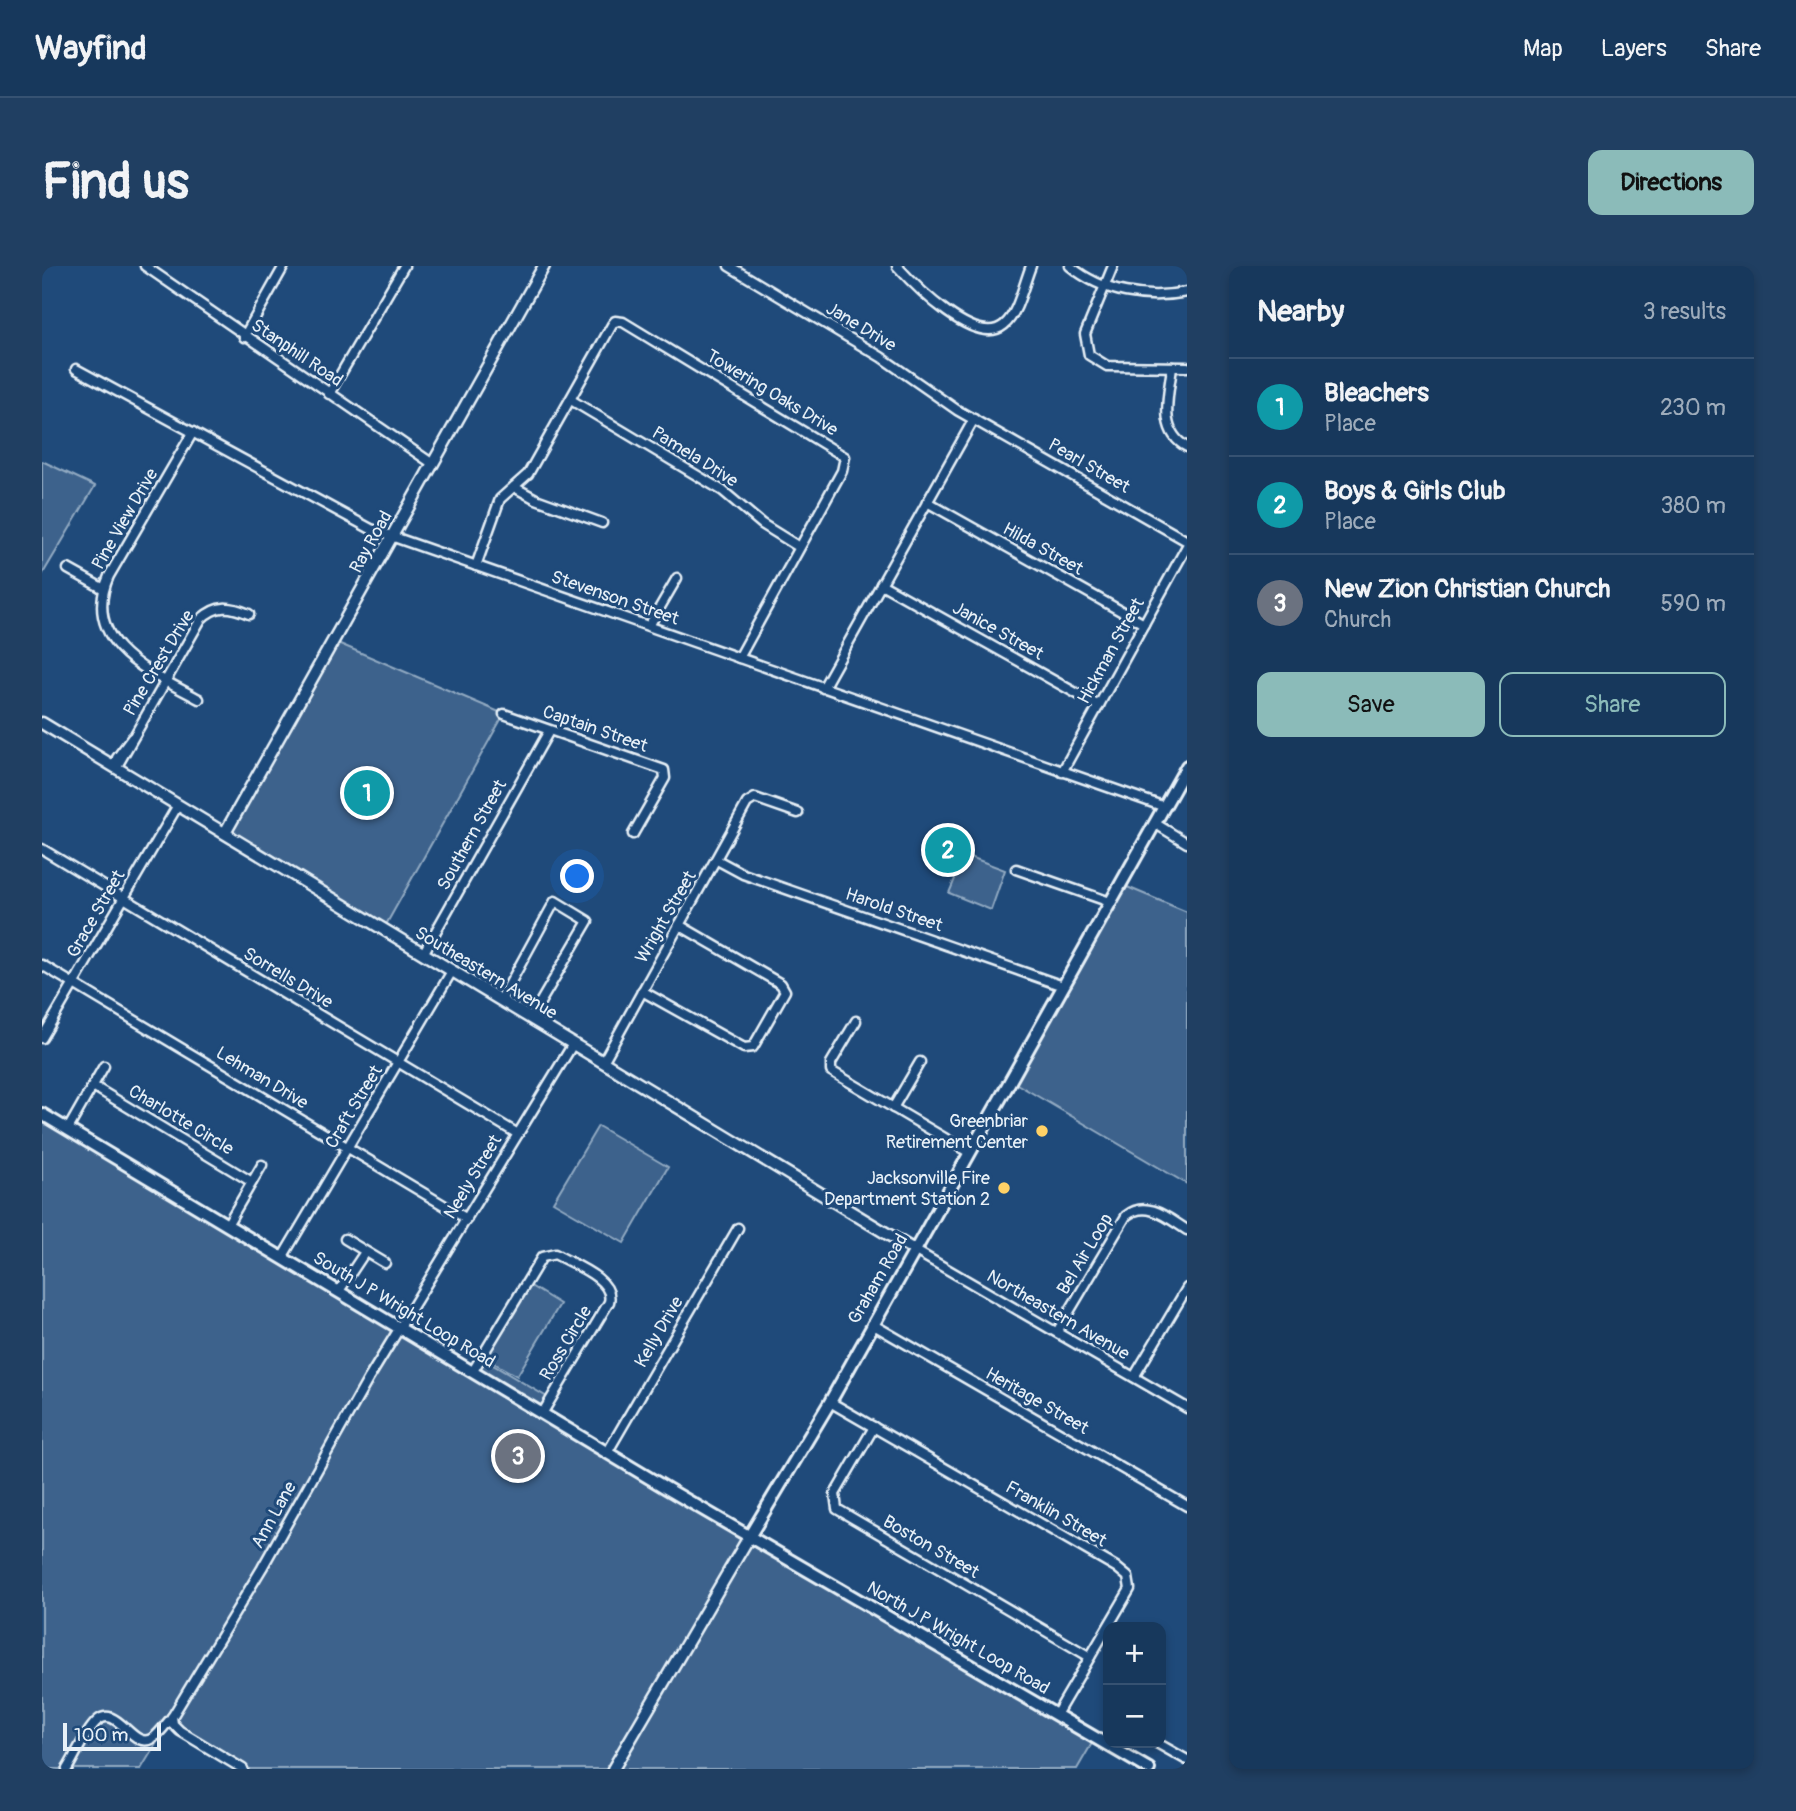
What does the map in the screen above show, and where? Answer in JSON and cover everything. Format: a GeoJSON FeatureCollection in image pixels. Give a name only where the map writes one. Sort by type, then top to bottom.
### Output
{"type":"FeatureCollection","features":[{"type":"Feature","properties":{"kind":"main road","name":"Graham Road"},"geometry":{"type":"LineString","coordinates":[[749,1536],[830,1402],[1187,766]]}},
{"type":"Feature","properties":{"kind":"main road","name":"South J P Wright Loop Road"},"geometry":{"type":"LineString","coordinates":[[42,1114],[749,1536]]}},
{"type":"Feature","properties":{"kind":"main road","name":"North J P Wright Loop Road"},"geometry":{"type":"LineString","coordinates":[[749,1536],[1149,1769]]}},
{"type":"Feature","properties":{"kind":"street","name":"Stanphill Road"},"geometry":{"type":"LineString","coordinates":[[145,266],[244,337],[433,464]]}},
{"type":"Feature","properties":{"kind":"street"},"geometry":{"type":"LineString","coordinates":[[244,337],[284,266]]}},
{"type":"Feature","properties":{"kind":"street"},"geometry":{"type":"LineString","coordinates":[[329,394],[404,266]]}},
{"type":"Feature","properties":{"kind":"street","name":"Ray Road"},"geometry":{"type":"LineString","coordinates":[[225,833],[544,266]]}},
{"type":"Feature","properties":{"kind":"street","name":"Jane Drive"},"geometry":{"type":"LineString","coordinates":[[729,266],[881,356],[974,419]]}},
{"type":"Feature","properties":{"kind":"street"},"geometry":{"type":"LineString","coordinates":[[897,266],[943,309],[978,329],[989,331],[1000,328],[1009,320],[1031,266]]}},
{"type":"Feature","properties":{"kind":"street"},"geometry":{"type":"LineString","coordinates":[[1070,266],[1087,279],[1105,286],[1150,295],[1187,292]]}},
{"type":"Feature","properties":{"kind":"street"},"geometry":{"type":"LineString","coordinates":[[1113,266],[1085,334],[1089,355],[1107,366],[1187,367]]}},
{"type":"Feature","properties":{"kind":"street","name":"Towering Oaks Drive"},"geometry":{"type":"LineString","coordinates":[[571,400],[615,321],[630,326],[844,454],[842,471],[739,658]]}},
{"type":"Feature","properties":{"kind":"street"},"geometry":{"type":"LineString","coordinates":[[1172,367],[1167,423],[1172,435],[1187,447]]}},
{"type":"Feature","properties":{"kind":"street","name":"Stevenson Street"},"geometry":{"type":"LineString","coordinates":[[76,369],[370,529],[1165,807]]}},
{"type":"Feature","properties":{"kind":"street"},"geometry":{"type":"LineString","coordinates":[[476,566],[500,499],[528,474],[571,400]]}},
{"type":"Feature","properties":{"kind":"street","name":"Pamela Drive"},"geometry":{"type":"LineString","coordinates":[[571,400],[723,491],[762,524],[799,547]]}},
{"type":"Feature","properties":{"kind":"street"},"geometry":{"type":"LineString","coordinates":[[823,688],[974,419]]}},
{"type":"Feature","properties":{"kind":"street","name":"Pearl Street"},"geometry":{"type":"LineString","coordinates":[[974,419],[1187,543]]}},
{"type":"Feature","properties":{"kind":"street","name":"Pine View Drive"},"geometry":{"type":"LineString","coordinates":[[193,432],[104,589],[105,619],[118,648],[137,664],[200,699]]}},
{"type":"Feature","properties":{"kind":"street"},"geometry":{"type":"LineString","coordinates":[[514,487],[536,499],[602,523]]}},
{"type":"Feature","properties":{"kind":"street","name":"Hilda Street"},"geometry":{"type":"LineString","coordinates":[[927,502],[1144,624]]}},
{"type":"Feature","properties":{"kind":"street","name":"Hickman Street"},"geometry":{"type":"LineString","coordinates":[[1062,772],[1187,543]]}},
{"type":"Feature","properties":{"kind":"street"},"geometry":{"type":"LineString","coordinates":[[68,569],[104,589]]}},
{"type":"Feature","properties":{"kind":"street"},"geometry":{"type":"LineString","coordinates":[[649,626],[677,578]]}},
{"type":"Feature","properties":{"kind":"street","name":"Janice Street"},"geometry":{"type":"LineString","coordinates":[[881,584],[1099,706]]}},
{"type":"Feature","properties":{"kind":"street","name":"Pine Crest Drive"},"geometry":{"type":"LineString","coordinates":[[116,768],[117,758],[132,738],[206,614],[228,606],[249,614]]}},
{"type":"Feature","properties":{"kind":"street","name":"Captain Street"},"geometry":{"type":"LineString","coordinates":[[504,714],[664,770],[663,781],[633,834]]}},
{"type":"Feature","properties":{"kind":"street","name":"Southeastern Avenue"},"geometry":{"type":"LineString","coordinates":[[42,723],[914,1250]]}},
{"type":"Feature","properties":{"kind":"street","name":"Southern Street"},"geometry":{"type":"LineString","coordinates":[[423,954],[549,731]]}},
{"type":"Feature","properties":{"kind":"street","name":"Wright Street"},"geometry":{"type":"LineString","coordinates":[[603,1062],[747,803],[755,798],[798,813]]}},
{"type":"Feature","properties":{"kind":"street","name":"Grace Street"},"geometry":{"type":"LineString","coordinates":[[42,1038],[178,805]]}},
{"type":"Feature","properties":{"kind":"street"},"geometry":{"type":"LineString","coordinates":[[1156,824],[1187,843]]}},
{"type":"Feature","properties":{"kind":"street","name":"Sorrells Drive"},"geometry":{"type":"LineString","coordinates":[[42,849],[518,1134]]}},
{"type":"Feature","properties":{"kind":"street","name":"Harold Street"},"geometry":{"type":"LineString","coordinates":[[717,860],[743,874],[1063,986]]}},
{"type":"Feature","properties":{"kind":"street"},"geometry":{"type":"LineString","coordinates":[[1016,869],[1110,902]]}},
{"type":"Feature","properties":{"kind":"street"},"geometry":{"type":"LineString","coordinates":[[501,1000],[555,901],[588,920],[531,1018]]}},
{"type":"Feature","properties":{"kind":"street"},"geometry":{"type":"LineString","coordinates":[[642,991],[744,1048],[753,1047],[785,992],[781,984],[679,925]]}},
{"type":"Feature","properties":{"kind":"street","name":"Lehman Drive"},"geometry":{"type":"LineString","coordinates":[[42,965],[467,1219]]}},
{"type":"Feature","properties":{"kind":"street","name":"Craft Street"},"geometry":{"type":"LineString","coordinates":[[282,1258],[452,971]]}},
{"type":"Feature","properties":{"kind":"street"},"geometry":{"type":"LineString","coordinates":[[856,1021],[831,1063],[831,1071],[970,1153]]}},
{"type":"Feature","properties":{"kind":"street","name":"Neely Street"},"geometry":{"type":"LineString","coordinates":[[401,1327],[573,1044]]}},
{"type":"Feature","properties":{"kind":"street"},"geometry":{"type":"LineString","coordinates":[[893,1108],[920,1062]]}},
{"type":"Feature","properties":{"kind":"street"},"geometry":{"type":"LineString","coordinates":[[68,1129],[104,1066]]}},
{"type":"Feature","properties":{"kind":"street","name":"Charlotte Circle"},"geometry":{"type":"LineString","coordinates":[[93,1086],[252,1182]]}},
{"type":"Feature","properties":{"kind":"street"},"geometry":{"type":"LineString","coordinates":[[227,1225],[262,1165]]}},
{"type":"Feature","properties":{"kind":"street","name":"Bel Air Loop"},"geometry":{"type":"LineString","coordinates":[[1057,1332],[1126,1216],[1135,1209],[1147,1208],[1187,1230]]}},
{"type":"Feature","properties":{"kind":"street","name":"Kelly Drive"},"geometry":{"type":"LineString","coordinates":[[607,1453],[738,1228]]}},
{"type":"Feature","properties":{"kind":"street"},"geometry":{"type":"LineString","coordinates":[[345,1240],[385,1264]]}},
{"type":"Feature","properties":{"kind":"street","name":"Northeastern Avenue"},"geometry":{"type":"LineString","coordinates":[[914,1250],[1187,1408]]}},
{"type":"Feature","properties":{"kind":"street"},"geometry":{"type":"LineString","coordinates":[[340,1291],[365,1252]]}},
{"type":"Feature","properties":{"kind":"street","name":"Ross Circle"},"geometry":{"type":"LineString","coordinates":[[472,1371],[542,1257],[555,1254],[607,1285],[611,1294],[609,1302],[542,1414]]}},
{"type":"Feature","properties":{"kind":"street"},"geometry":{"type":"LineString","coordinates":[[1134,1377],[1187,1288]]}},
{"type":"Feature","properties":{"kind":"street","name":"Heritage Street"},"geometry":{"type":"LineString","coordinates":[[872,1324],[1187,1506]]}},
{"type":"Feature","properties":{"kind":"street","name":"Ann Lane"},"geometry":{"type":"LineString","coordinates":[[67,1769],[94,1724],[103,1718],[112,1718],[136,1738],[146,1740],[154,1737],[172,1717],[262,1568],[401,1327]]}},
{"type":"Feature","properties":{"kind":"street","name":"Franklin Street"},"geometry":{"type":"LineString","coordinates":[[830,1402],[1129,1577],[1130,1589],[1056,1715]]}},
{"type":"Feature","properties":{"kind":"street","name":"Boston Street"},"geometry":{"type":"LineString","coordinates":[[874,1427],[835,1494],[837,1509],[1090,1657]]}},
{"type":"Feature","properties":{"kind":"street","name":"Graham Road"},"geometry":{"type":"LineString","coordinates":[[613,1769],[749,1536]]}},
{"type":"Feature","properties":{"kind":"street"},"geometry":{"type":"LineString","coordinates":[[172,1717],[173,1724],[180,1731],[243,1769]]}},
{"type":"Feature","properties":{"kind":"street"},"geometry":{"type":"LineString","coordinates":[[1166,1748],[1187,1760]]}},
{"type":"Feature","properties":{"kind":"shaded area"},"geometry":{"type":"Polygon","coordinates":[[[42,461],[95,486],[42,575],[42,461]]]}},
{"type":"Feature","properties":{"kind":"shaded area"},"geometry":{"type":"Polygon","coordinates":[[[333,641],[504,714],[383,930],[225,833],[333,641]]]}},
{"type":"Feature","properties":{"kind":"shaded area"},"geometry":{"type":"Polygon","coordinates":[[[965,855],[1005,870],[991,910],[949,893],[965,855]]]}},
{"type":"Feature","properties":{"kind":"shaded area"},"geometry":{"type":"Polygon","coordinates":[[[1120,884],[1187,912],[1187,1184],[1010,1080],[1120,884]]]}},
{"type":"Feature","properties":{"kind":"shaded area"},"geometry":{"type":"Polygon","coordinates":[[[42,1114],[1095,1738],[1077,1769],[243,1769],[168,1724],[141,1769],[42,1769],[42,1114]]]}},
{"type":"Feature","properties":{"kind":"shaded area"},"geometry":{"type":"Polygon","coordinates":[[[598,1126],[668,1167],[624,1243],[553,1202],[598,1126]]]}},
{"type":"Feature","properties":{"kind":"shaded area"},"geometry":{"type":"Polygon","coordinates":[[[529,1285],[560,1304],[517,1376],[485,1358],[529,1285]]]}},
{"type":"Feature","properties":{"kind":"shaded area"},"geometry":{"type":"Polygon","coordinates":[[[483,1359],[547,1397],[540,1406],[480,1372],[483,1359]]]}},
{"type":"Feature","properties":{"kind":"place","name":"Bleachers"},"geometry":{"type":"Point","coordinates":[367,793]}},
{"type":"Feature","properties":{"kind":"place","name":"Boys & Girls Club"},"geometry":{"type":"Point","coordinates":[948,850]}},
{"type":"Feature","properties":{"kind":"place","name":"Greenbriar Retirement Center"},"geometry":{"type":"Point","coordinates":[1042,1131]}},
{"type":"Feature","properties":{"kind":"place","name":"Jacksonville Fire Department Station 2"},"geometry":{"type":"Point","coordinates":[1004,1188]}},
{"type":"Feature","properties":{"kind":"place","name":"New Zion Christian Church"},"geometry":{"type":"Point","coordinates":[518,1456]}}]}
